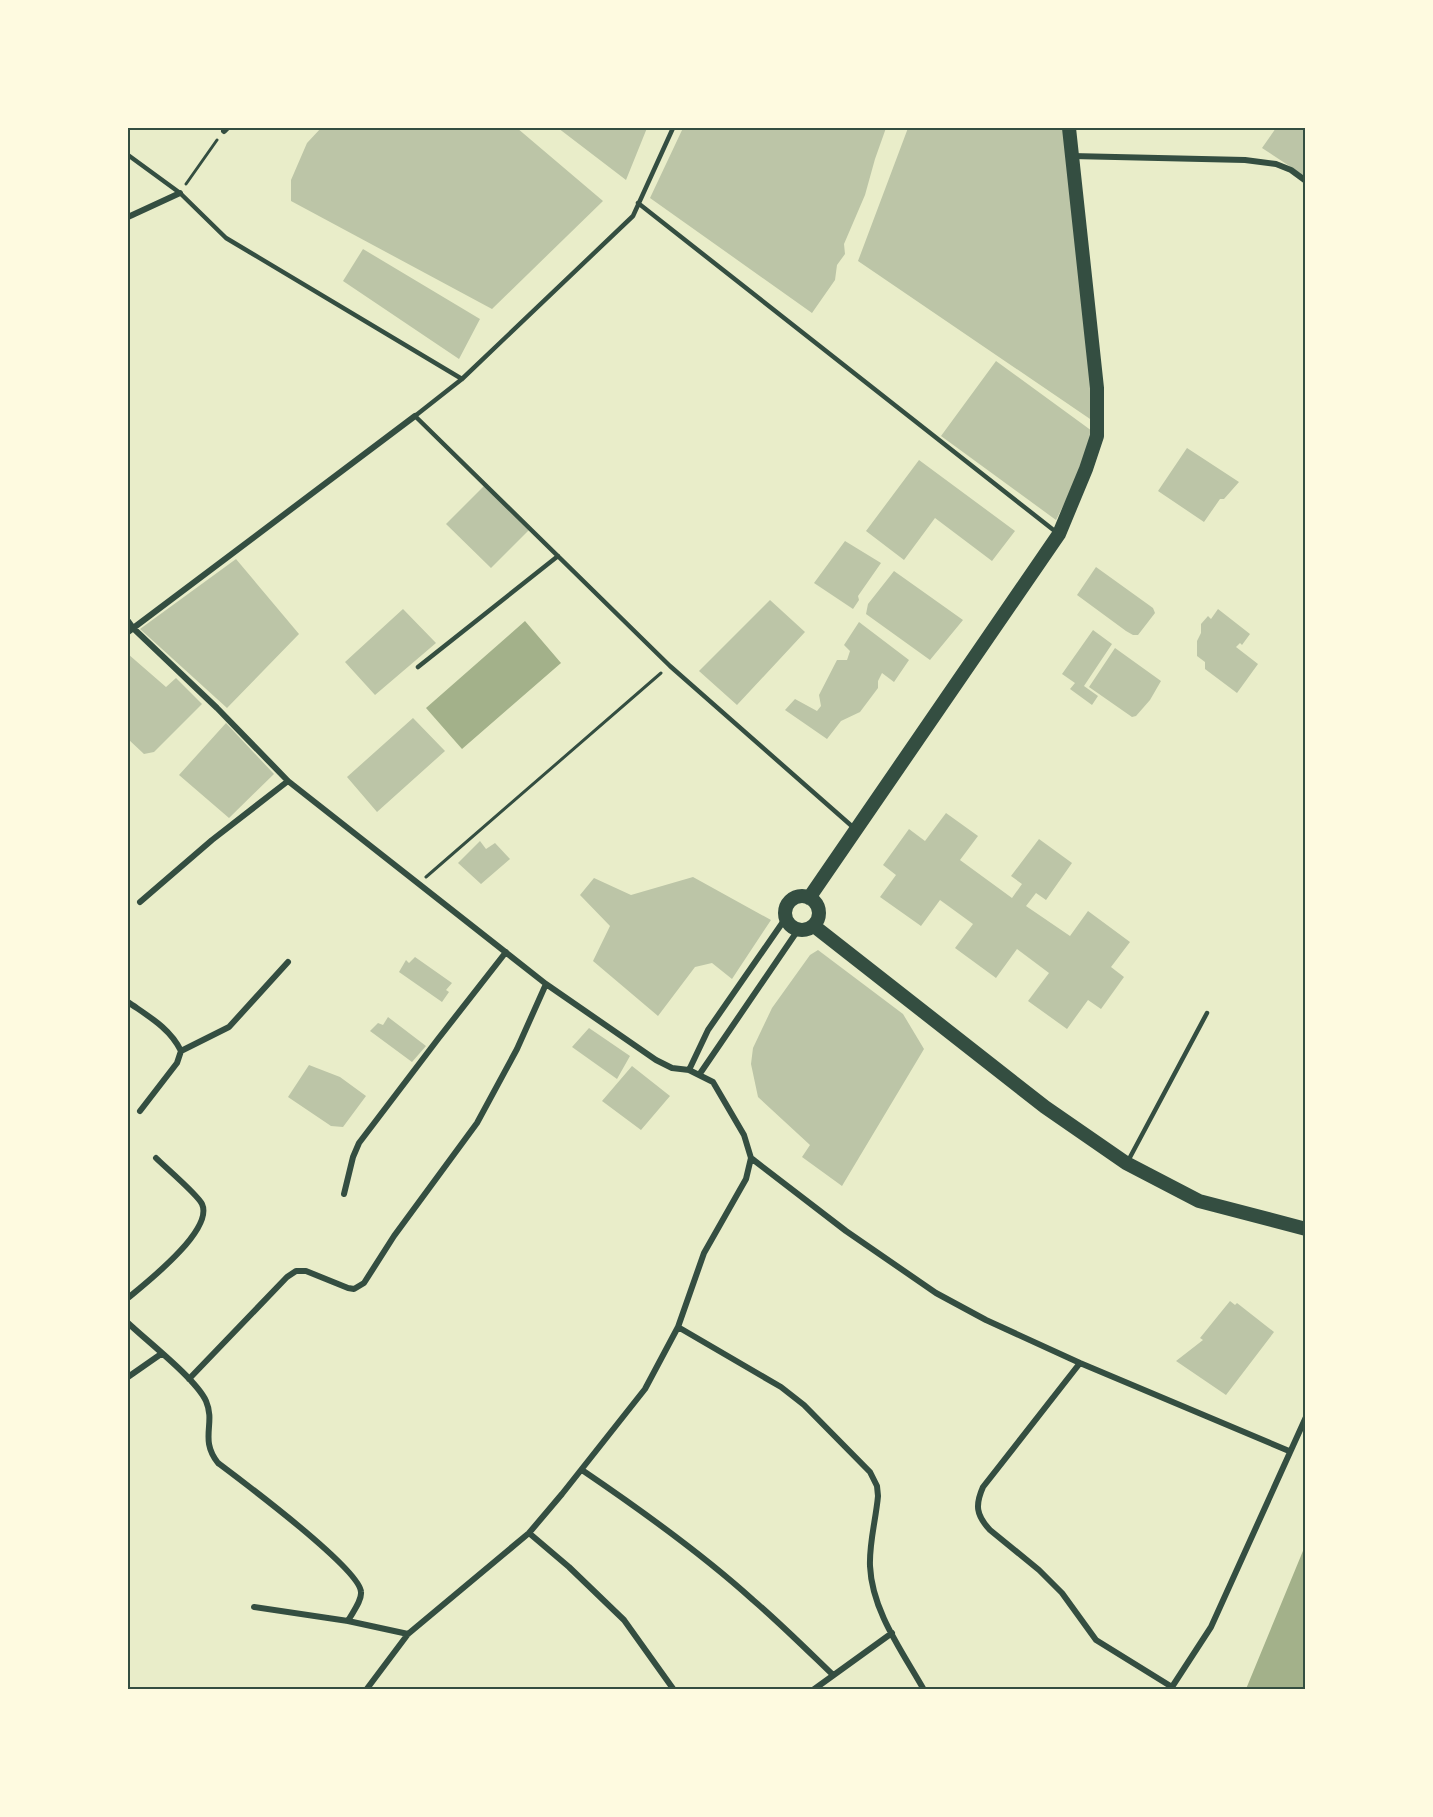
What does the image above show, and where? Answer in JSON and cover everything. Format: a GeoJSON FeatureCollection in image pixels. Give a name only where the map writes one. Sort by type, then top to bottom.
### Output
{"type":"FeatureCollection","features":[{"type":"Feature","properties":{"kind":"main road"},"geometry":{"type":"LineString","coordinates":[[809,898],[1059,534],[1086,469],[1097,436],[1097,387],[1069,128]]}},
{"type":"Feature","properties":{"kind":"main road"},"geometry":{"type":"LineString","coordinates":[[798,897],[809,898],[817,905],[819,916],[814,926],[798,930],[788,924],[785,919],[786,907],[789,902],[798,897]]}},
{"type":"Feature","properties":{"kind":"main road"},"geometry":{"type":"LineString","coordinates":[[814,926],[1045,1107],[1126,1163],[1199,1202],[1305,1228]]}},
{"type":"Feature","properties":{"kind":"street"},"geometry":{"type":"LineString","coordinates":[[1072,156],[1245,160],[1276,164],[1291,170],[1305,181]]}},
{"type":"Feature","properties":{"kind":"street"},"geometry":{"type":"LineString","coordinates":[[128,217],[180,193]]}},
{"type":"Feature","properties":{"kind":"street"},"geometry":{"type":"LineString","coordinates":[[130,630],[415,416]]}},
{"type":"Feature","properties":{"kind":"street"},"geometry":{"type":"LineString","coordinates":[[128,621],[130,630],[217,708],[288,781],[546,984],[656,1060],[672,1068],[689,1070],[713,1082],[744,1136],[751,1158],[746,1179],[704,1253],[678,1327],[645,1389],[529,1533],[408,1634],[366,1689]]}},
{"type":"Feature","properties":{"kind":"street"},"geometry":{"type":"LineString","coordinates":[[140,902],[212,840],[288,781]]}},
{"type":"Feature","properties":{"kind":"street"},"geometry":{"type":"LineString","coordinates":[[689,1070],[708,1030],[785,919]]}},
{"type":"Feature","properties":{"kind":"street"},"geometry":{"type":"LineString","coordinates":[[699,1075],[798,930]]}},
{"type":"Feature","properties":{"kind":"street"},"geometry":{"type":"LineString","coordinates":[[344,1194],[353,1157],[359,1143],[506,952]]}},
{"type":"Feature","properties":{"kind":"street"},"geometry":{"type":"LineString","coordinates":[[140,1111],[177,1063],[182,1051],[229,1027],[288,962]]}},
{"type":"Feature","properties":{"kind":"street"},"geometry":{"type":"LineString","coordinates":[[189,1379],[287,1277],[296,1271],[306,1271],[348,1288],[364,1283],[394,1236],[477,1123],[507,1070],[546,984]]}},
{"type":"Feature","properties":{"kind":"street"},"geometry":{"type":"LineString","coordinates":[[128,1002],[166,1029],[182,1051]]}},
{"type":"Feature","properties":{"kind":"street"},"geometry":{"type":"LineString","coordinates":[[128,1298],[184,1246],[199,1228],[204,1215],[202,1204],[156,1158]]}},
{"type":"Feature","properties":{"kind":"street"},"geometry":{"type":"LineString","coordinates":[[751,1158],[846,1231],[936,1293],[986,1320],[1080,1364],[1289,1451]]}},
{"type":"Feature","properties":{"kind":"street"},"geometry":{"type":"LineString","coordinates":[[128,1323],[189,1379],[205,1399],[209,1409],[208,1444],[211,1454],[218,1463],[335,1557],[358,1582],[360,1598],[348,1621]]}},
{"type":"Feature","properties":{"kind":"street"},"geometry":{"type":"LineString","coordinates":[[678,1327],[781,1387],[804,1405],[870,1472],[877,1486],[878,1496],[870,1563],[873,1591],[892,1633],[924,1689]]}},
{"type":"Feature","properties":{"kind":"street"},"geometry":{"type":"LineString","coordinates":[[128,1377],[161,1354]]}},
{"type":"Feature","properties":{"kind":"street"},"geometry":{"type":"LineString","coordinates":[[1080,1364],[983,1487],[977,1501],[978,1511],[983,1523],[990,1530],[1039,1570],[1062,1593],[1096,1640],[1171,1688],[1211,1627],[1305,1417]]}},
{"type":"Feature","properties":{"kind":"street"},"geometry":{"type":"LineString","coordinates":[[582,1470],[649,1515],[685,1543],[753,1599],[833,1675]]}},
{"type":"Feature","properties":{"kind":"street"},"geometry":{"type":"LineString","coordinates":[[529,1533],[569,1567],[624,1620],[674,1689]]}},
{"type":"Feature","properties":{"kind":"street"},"geometry":{"type":"LineString","coordinates":[[254,1607],[348,1621],[408,1634]]}},
{"type":"Feature","properties":{"kind":"street"},"geometry":{"type":"LineString","coordinates":[[813,1689],[892,1633]]}},
{"type":"Feature","properties":{"kind":"lane"},"geometry":{"type":"LineString","coordinates":[[673,128],[633,216],[462,379],[415,416],[670,666],[856,829]]}},
{"type":"Feature","properties":{"kind":"lane"},"geometry":{"type":"LineString","coordinates":[[128,155],[180,193],[226,238],[462,379]]}},
{"type":"Feature","properties":{"kind":"lane"},"geometry":{"type":"LineString","coordinates":[[638,204],[1059,534]]}},
{"type":"Feature","properties":{"kind":"lane"},"geometry":{"type":"LineString","coordinates":[[418,667],[558,556]]}},
{"type":"Feature","properties":{"kind":"lane"},"geometry":{"type":"LineString","coordinates":[[1126,1163],[1207,1013]]}},
{"type":"Feature","properties":{"kind":"path"},"geometry":{"type":"LineString","coordinates":[[180,193],[226,129]]}},
{"type":"Feature","properties":{"kind":"path"},"geometry":{"type":"LineString","coordinates":[[419,883],[670,666]]}},
{"type":"Feature","properties":{"kind":"shaded area"},"geometry":{"type":"Polygon","coordinates":[[[525,621],[561,663],[462,749],[426,708],[525,621]]]}},
{"type":"Feature","properties":{"kind":"shaded area"},"geometry":{"type":"Polygon","coordinates":[[[1305,1546],[1305,1689],[1246,1689],[1305,1546]]]}},
{"type":"Feature","properties":{"kind":"building"},"geometry":{"type":"Polygon","coordinates":[[[321,128],[517,128],[603,201],[492,309],[291,201],[291,180],[307,143],[321,128]]]}},
{"type":"Feature","properties":{"kind":"building"},"geometry":{"type":"Polygon","coordinates":[[[558,128],[647,128],[626,180],[558,128]]]}},
{"type":"Feature","properties":{"kind":"building"},"geometry":{"type":"Polygon","coordinates":[[[683,128],[886,128],[865,195],[844,244],[845,254],[837,265],[835,280],[812,313],[650,198],[683,128]]]}},
{"type":"Feature","properties":{"kind":"building"},"geometry":{"type":"Polygon","coordinates":[[[908,128],[1065,128],[1093,401],[1093,421],[858,261],[908,128]]]}},
{"type":"Feature","properties":{"kind":"building"},"geometry":{"type":"Polygon","coordinates":[[[1276,128],[1306,128],[1306,177],[1262,148],[1276,128]]]}},
{"type":"Feature","properties":{"kind":"building"},"geometry":{"type":"Polygon","coordinates":[[[363,249],[480,319],[459,359],[343,281],[363,249]]]}},
{"type":"Feature","properties":{"kind":"building"},"geometry":{"type":"Polygon","coordinates":[[[996,361],[1092,431],[1075,482],[1056,520],[941,436],[996,361]]]}},
{"type":"Feature","properties":{"kind":"building"},"geometry":{"type":"Polygon","coordinates":[[[1187,448],[1239,482],[1224,499],[1220,499],[1204,522],[1158,491],[1187,448]]]}},
{"type":"Feature","properties":{"kind":"building"},"geometry":{"type":"Polygon","coordinates":[[[919,460],[1015,531],[992,561],[935,518],[904,560],[866,531],[919,460]]]}},
{"type":"Feature","properties":{"kind":"building"},"geometry":{"type":"Polygon","coordinates":[[[484,486],[529,530],[491,568],[446,524],[484,486]]]}},
{"type":"Feature","properties":{"kind":"building"},"geometry":{"type":"Polygon","coordinates":[[[845,541],[881,563],[858,596],[859,600],[853,609],[814,583],[845,541]]]}},
{"type":"Feature","properties":{"kind":"building"},"geometry":{"type":"Polygon","coordinates":[[[236,559],[299,634],[227,708],[140,629],[236,559]]]}},
{"type":"Feature","properties":{"kind":"building"},"geometry":{"type":"Polygon","coordinates":[[[1096,567],[1153,608],[1155,613],[1138,635],[1126,631],[1077,595],[1096,567]]]}},
{"type":"Feature","properties":{"kind":"building"},"geometry":{"type":"Polygon","coordinates":[[[894,571],[963,620],[930,660],[866,614],[868,604],[894,571]]]}},
{"type":"Feature","properties":{"kind":"building"},"geometry":{"type":"Polygon","coordinates":[[[770,600],[805,632],[737,705],[699,671],[770,600]]]}},
{"type":"Feature","properties":{"kind":"building"},"geometry":{"type":"Polygon","coordinates":[[[403,609],[436,643],[375,695],[345,662],[403,609]]]}},
{"type":"Feature","properties":{"kind":"building"},"geometry":{"type":"Polygon","coordinates":[[[1218,609],[1250,634],[1242,645],[1240,643],[1236,647],[1258,664],[1237,693],[1205,669],[1205,662],[1197,656],[1197,641],[1201,633],[1201,624],[1208,616],[1211,619],[1218,609]]]}},
{"type":"Feature","properties":{"kind":"building"},"geometry":{"type":"Polygon","coordinates":[[[859,622],[909,660],[894,682],[882,673],[878,681],[878,688],[860,712],[841,721],[827,739],[785,710],[795,699],[817,711],[821,706],[819,695],[837,660],[847,660],[850,651],[844,645],[859,622]]]}},
{"type":"Feature","properties":{"kind":"building"},"geometry":{"type":"Polygon","coordinates":[[[1093,630],[1112,644],[1084,686],[1098,696],[1092,705],[1070,689],[1075,683],[1062,674],[1093,630]]]}},
{"type":"Feature","properties":{"kind":"building"},"geometry":{"type":"Polygon","coordinates":[[[1115,648],[1161,681],[1150,700],[1136,716],[1132,717],[1089,687],[1115,648]]]}},
{"type":"Feature","properties":{"kind":"building"},"geometry":{"type":"Polygon","coordinates":[[[128,654],[166,687],[176,678],[202,704],[154,752],[144,754],[128,739],[128,654]]]}},
{"type":"Feature","properties":{"kind":"building"},"geometry":{"type":"Polygon","coordinates":[[[413,718],[445,751],[377,812],[347,777],[413,718]]]}},
{"type":"Feature","properties":{"kind":"building"},"geometry":{"type":"Polygon","coordinates":[[[226,723],[274,774],[229,818],[179,775],[226,723]]]}},
{"type":"Feature","properties":{"kind":"building"},"geometry":{"type":"Polygon","coordinates":[[[946,813],[978,836],[960,860],[1012,898],[1022,884],[1011,876],[1039,839],[1072,863],[1046,900],[1036,893],[1026,906],[1070,936],[1088,911],[1130,942],[1111,967],[1124,977],[1101,1009],[1088,1000],[1067,1029],[1028,1001],[1049,973],[1017,949],[996,978],[955,948],[973,924],[940,900],[921,926],[880,897],[896,875],[883,865],[909,829],[925,841],[946,813]]]}},
{"type":"Feature","properties":{"kind":"building"},"geometry":{"type":"Polygon","coordinates":[[[480,841],[486,849],[495,843],[510,859],[481,884],[458,863],[480,841]]]}},
{"type":"Feature","properties":{"kind":"building"},"geometry":{"type":"Polygon","coordinates":[[[693,877],[771,920],[732,979],[712,963],[695,967],[658,1016],[593,961],[610,926],[580,895],[594,878],[631,895],[693,877]]]}},
{"type":"Feature","properties":{"kind":"building"},"geometry":{"type":"Polygon","coordinates":[[[818,950],[903,1014],[924,1049],[842,1186],[802,1157],[810,1145],[758,1097],[751,1064],[753,1048],[772,1008],[810,955],[818,950]]]}},
{"type":"Feature","properties":{"kind":"building"},"geometry":{"type":"Polygon","coordinates":[[[415,957],[452,983],[446,990],[449,992],[442,1002],[399,972],[406,960],[409,963],[415,957]]]}},
{"type":"Feature","properties":{"kind":"building"},"geometry":{"type":"Polygon","coordinates":[[[388,1017],[426,1046],[412,1062],[370,1031],[378,1023],[383,1025],[388,1017]]]}},
{"type":"Feature","properties":{"kind":"building"},"geometry":{"type":"Polygon","coordinates":[[[589,1028],[630,1056],[617,1079],[572,1047],[589,1028]]]}},
{"type":"Feature","properties":{"kind":"building"},"geometry":{"type":"Polygon","coordinates":[[[309,1065],[340,1077],[366,1096],[343,1127],[331,1126],[288,1097],[309,1065]]]}},
{"type":"Feature","properties":{"kind":"building"},"geometry":{"type":"Polygon","coordinates":[[[632,1066],[670,1096],[641,1130],[602,1101],[632,1066]]]}},
{"type":"Feature","properties":{"kind":"building"},"geometry":{"type":"Polygon","coordinates":[[[1230,1301],[1235,1305],[1237,1303],[1274,1332],[1226,1395],[1176,1361],[1203,1340],[1200,1338],[1230,1301]]]}}]}
